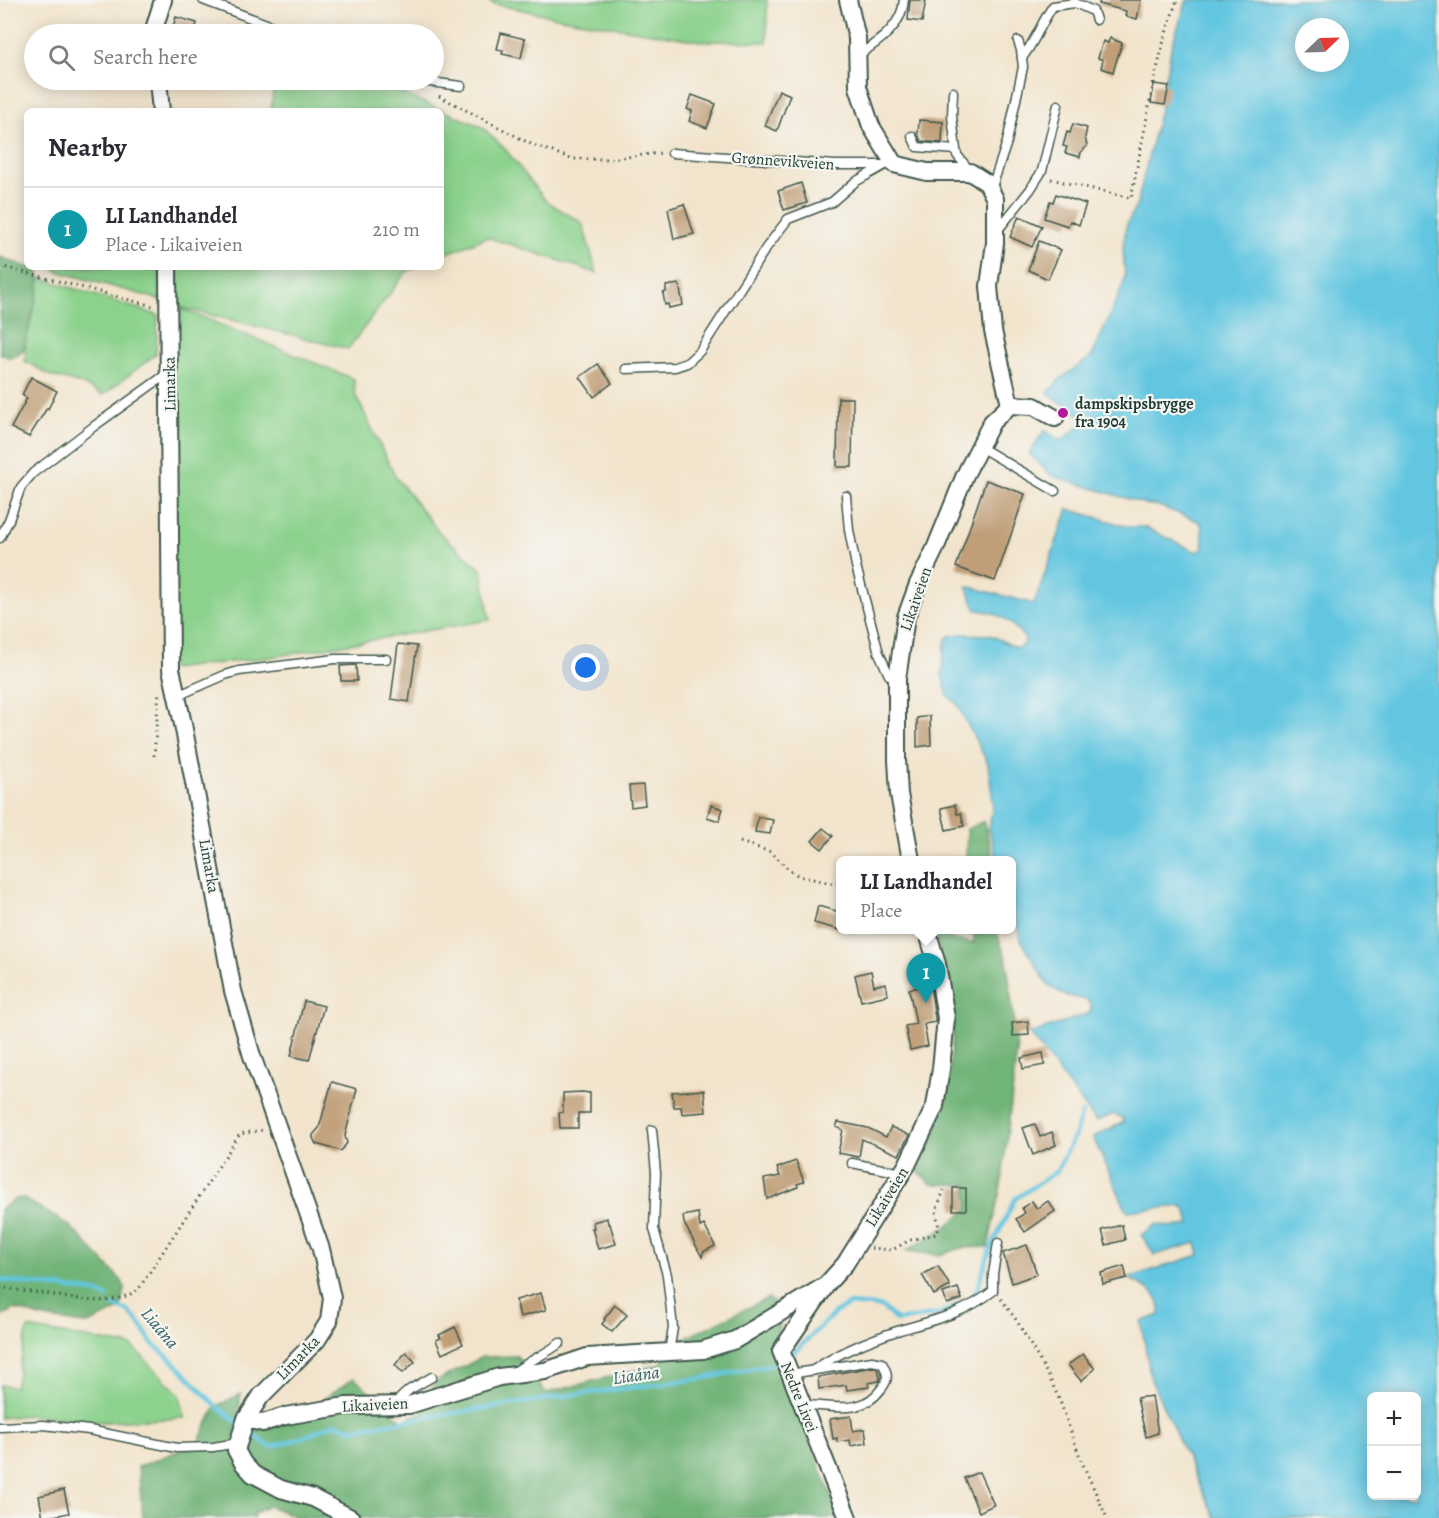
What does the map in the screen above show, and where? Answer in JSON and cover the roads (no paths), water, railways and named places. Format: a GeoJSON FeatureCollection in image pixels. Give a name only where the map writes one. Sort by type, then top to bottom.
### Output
{"type":"FeatureCollection","features":[{"type":"Feature","properties":{"kind":"street"},"geometry":{"type":"LineString","coordinates":[[156,24],[163,0]]}},
{"type":"Feature","properties":{"kind":"street"},"geometry":{"type":"LineString","coordinates":[[848,0],[857,38],[858,87],[871,126],[890,164]]}},
{"type":"Feature","properties":{"kind":"street"},"geometry":{"type":"LineString","coordinates":[[159,90],[161,108]]}},
{"type":"Feature","properties":{"kind":"street","name":"Grønnevikveien"},"geometry":{"type":"LineString","coordinates":[[890,164],[927,172],[970,172]]}},
{"type":"Feature","properties":{"kind":"street"},"geometry":{"type":"LineString","coordinates":[[970,172],[987,183],[995,199],[995,234],[989,286],[993,331],[1010,405],[1034,406],[1054,418]]}},
{"type":"Feature","properties":{"kind":"street","name":"Limarka"},"geometry":{"type":"LineString","coordinates":[[168,270],[171,372],[171,669],[233,991],[252,1056],[321,1249],[332,1298],[329,1321],[317,1340],[261,1396],[246,1419]]}},
{"type":"Feature","properties":{"kind":"street","name":"Likaiveien"},"geometry":{"type":"LineString","coordinates":[[910,856],[899,794],[897,679],[906,617],[965,475],[992,422],[1010,405]]}},
{"type":"Feature","properties":{"kind":"street","name":"Likaiveien"},"geometry":{"type":"LineString","coordinates":[[246,1419],[263,1423],[285,1416],[346,1406],[410,1405],[499,1377],[545,1371],[587,1357],[703,1350],[735,1340],[826,1285],[845,1264],[902,1173],[935,1107],[946,1018],[937,964],[928,934]]}},
{"type":"Feature","properties":{"kind":"street","name":"Nedre Livei"},"geometry":{"type":"LineString","coordinates":[[826,1285],[781,1351],[848,1518]]}},
{"type":"Feature","properties":{"kind":"street"},"geometry":{"type":"LineString","coordinates":[[246,1419],[236,1450],[243,1463],[253,1474],[281,1488],[313,1498],[351,1518]]}},
{"type":"Feature","properties":{"kind":"lane"},"geometry":{"type":"LineString","coordinates":[[203,0],[267,24]]}},
{"type":"Feature","properties":{"kind":"lane"},"geometry":{"type":"LineString","coordinates":[[857,57],[894,27],[904,9],[904,0]]}},
{"type":"Feature","properties":{"kind":"lane"},"geometry":{"type":"LineString","coordinates":[[1022,58],[1033,45],[1041,24],[1053,6],[1075,3],[1093,11],[1096,20]]}},
{"type":"Feature","properties":{"kind":"lane"},"geometry":{"type":"LineString","coordinates":[[991,191],[1007,142],[1023,68],[1018,41]]}},
{"type":"Feature","properties":{"kind":"lane"},"geometry":{"type":"LineString","coordinates":[[444,84],[461,86]]}},
{"type":"Feature","properties":{"kind":"lane"},"geometry":{"type":"LineString","coordinates":[[953,92],[952,116],[956,150],[970,172]]}},
{"type":"Feature","properties":{"kind":"lane"},"geometry":{"type":"LineString","coordinates":[[995,234],[1042,171],[1058,105]]}},
{"type":"Feature","properties":{"kind":"lane"},"geometry":{"type":"LineString","coordinates":[[912,136],[917,147],[956,150]]}},
{"type":"Feature","properties":{"kind":"lane","name":"Grønnevikveien"},"geometry":{"type":"LineString","coordinates":[[672,153],[835,165],[890,164]]}},
{"type":"Feature","properties":{"kind":"lane"},"geometry":{"type":"LineString","coordinates":[[626,369],[675,366],[687,363],[700,351],[788,219],[832,202],[855,182],[890,164]]}},
{"type":"Feature","properties":{"kind":"lane"},"geometry":{"type":"LineString","coordinates":[[0,538],[21,487],[33,473],[171,372]]}},
{"type":"Feature","properties":{"kind":"lane"},"geometry":{"type":"LineString","coordinates":[[980,447],[1055,491]]}},
{"type":"Feature","properties":{"kind":"lane"},"geometry":{"type":"LineString","coordinates":[[846,496],[851,547],[873,631],[886,670],[889,675],[897,679]]}},
{"type":"Feature","properties":{"kind":"lane"},"geometry":{"type":"LineString","coordinates":[[176,696],[239,671],[335,658],[386,659]]}},
{"type":"Feature","properties":{"kind":"lane"},"geometry":{"type":"LineString","coordinates":[[652,1130],[656,1173],[654,1229],[667,1275],[673,1328],[669,1353]]}},
{"type":"Feature","properties":{"kind":"lane"},"geometry":{"type":"LineString","coordinates":[[852,1164],[902,1173]]}},
{"type":"Feature","properties":{"kind":"lane"},"geometry":{"type":"LineString","coordinates":[[812,1371],[832,1357],[859,1345],[962,1312],[993,1291],[998,1243]]}},
{"type":"Feature","properties":{"kind":"lane"},"geometry":{"type":"LineString","coordinates":[[511,1375],[528,1361],[544,1355],[560,1343]]}},
{"type":"Feature","properties":{"kind":"lane"},"geometry":{"type":"LineString","coordinates":[[790,1374],[872,1360],[882,1363],[888,1373],[887,1381],[869,1402],[837,1408],[802,1405]]}},
{"type":"Feature","properties":{"kind":"lane"},"geometry":{"type":"LineString","coordinates":[[392,1405],[409,1390],[432,1377]]}},
{"type":"Feature","properties":{"kind":"lane"},"geometry":{"type":"LineString","coordinates":[[0,1428],[42,1425],[89,1430],[177,1448],[213,1447],[238,1443]]}},
{"type":"Feature","properties":{"kind":"water"},"geometry":{"type":"Polygon","coordinates":[[[1187,0],[1439,0],[1439,1518],[1215,1518],[1151,1380],[1141,1322],[1160,1315],[1158,1301],[1151,1291],[1128,1278],[1199,1255],[1196,1243],[1155,1255],[1141,1235],[1157,1224],[1172,1227],[1190,1225],[1187,1212],[1183,1206],[1127,1211],[1093,1137],[1124,1122],[1123,1118],[1114,1114],[1096,1121],[1030,1034],[1090,1013],[1091,1006],[1087,1000],[1064,995],[1047,984],[1022,942],[1016,923],[1016,856],[996,856],[989,830],[993,803],[988,764],[957,704],[948,696],[942,676],[944,650],[946,639],[949,636],[990,635],[1017,648],[1024,645],[1025,639],[1009,622],[991,612],[976,610],[967,586],[1034,604],[1068,509],[1129,527],[1144,527],[1197,552],[1203,548],[1202,526],[1198,521],[1156,505],[1149,505],[1052,476],[1029,454],[1045,430],[1061,441],[1086,420],[1048,393],[1059,380],[1092,356],[1123,285],[1125,276],[1123,249],[1126,226],[1137,204],[1161,105],[1171,48],[1187,0]]]}},
{"type":"Feature","properties":{"kind":"waterway","name":"Liaåna"},"geometry":{"type":"LineString","coordinates":[[247,1430],[270,1447],[302,1438],[335,1423],[351,1429],[572,1395],[705,1378],[775,1364],[792,1354],[836,1312],[850,1304],[882,1307],[897,1321],[939,1314],[968,1301],[975,1295],[990,1250],[1015,1199],[1057,1171],[1075,1135],[1082,1113]]}},
{"type":"Feature","properties":{"kind":"waterway","name":"Liaåna"},"geometry":{"type":"LineString","coordinates":[[0,1280],[95,1292],[107,1297]]}},
{"type":"Feature","properties":{"kind":"waterway","name":"Liaåna"},"geometry":{"type":"LineString","coordinates":[[114,1306],[128,1311],[141,1325],[151,1342],[175,1363],[216,1406],[240,1424]]}},
{"type":"Feature","properties":{"kind":"place","name":"dampskipsbrygge fra 1904"},"geometry":{"type":"Point","coordinates":[1063,413]}},
{"type":"Feature","properties":{"kind":"place","name":"LI Landhandel"},"geometry":{"type":"Point","coordinates":[926,1003]}}]}
